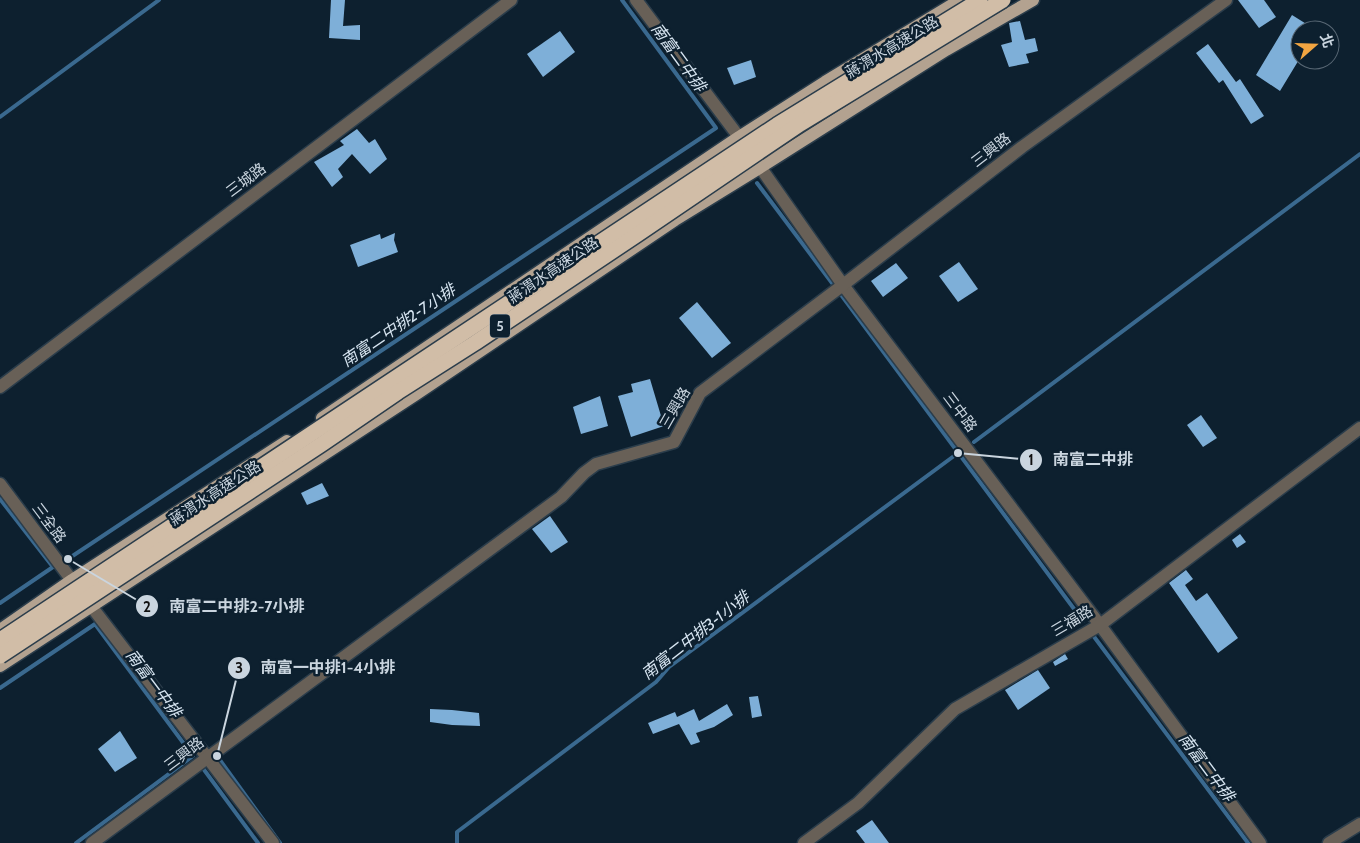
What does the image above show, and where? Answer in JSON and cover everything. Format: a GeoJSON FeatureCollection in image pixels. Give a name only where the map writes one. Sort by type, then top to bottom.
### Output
{"type":"FeatureCollection","features":[{"type":"Feature","properties":{"kind":"highway","name":"蔣渭水高速公路"},"geometry":{"type":"LineString","coordinates":[[0,640],[777,125],[980,0]]}},
{"type":"Feature","properties":{"kind":"highway","name":"蔣渭水高速公路"},"geometry":{"type":"LineString","coordinates":[[0,656],[516,316],[800,124],[1003,0]]}},
{"type":"Feature","properties":{"kind":"main road"},"geometry":{"type":"LineString","coordinates":[[0,630],[72,580],[301,432],[739,137],[960,0]]}},
{"type":"Feature","properties":{"kind":"main road"},"geometry":{"type":"LineString","coordinates":[[0,666],[415,396],[675,220],[946,50],[1033,0]]}},
{"type":"Feature","properties":{"kind":"street","name":"三城路"},"geometry":{"type":"LineString","coordinates":[[0,387],[511,0]]}},
{"type":"Feature","properties":{"kind":"street","name":"三中路"},"geometry":{"type":"LineString","coordinates":[[636,0],[761,167],[843,285],[1100,625],[1260,843]]}},
{"type":"Feature","properties":{"kind":"street","name":"三興路"},"geometry":{"type":"LineString","coordinates":[[92,843],[561,497],[584,473],[596,464],[674,442],[700,393],[1022,147],[1226,0]]}},
{"type":"Feature","properties":{"kind":"street","name":"三福路"},"geometry":{"type":"LineString","coordinates":[[804,843],[858,802],[955,708],[1100,625],[1360,428]]}},
{"type":"Feature","properties":{"kind":"street","name":"三全路"},"geometry":{"type":"LineString","coordinates":[[0,484],[273,843]]}},
{"type":"Feature","properties":{"kind":"street"},"geometry":{"type":"LineString","coordinates":[[1328,843],[1360,824]]}},
{"type":"Feature","properties":{"kind":"building"},"geometry":{"type":"Polygon","coordinates":[[[331,0],[345,0],[343,26],[360,25],[360,40],[329,38],[331,0]]]}},
{"type":"Feature","properties":{"kind":"building"},"geometry":{"type":"Polygon","coordinates":[[[1238,0],[1264,0],[1276,17],[1259,28],[1238,0]]]}},
{"type":"Feature","properties":{"kind":"building"},"geometry":{"type":"Polygon","coordinates":[[[1292,15],[1300,20],[1290,20],[1290,70],[1293,70],[1280,91],[1256,75],[1292,15]]]}},
{"type":"Feature","properties":{"kind":"building"},"geometry":{"type":"Polygon","coordinates":[[[1020,21],[1025,40],[1035,38],[1038,51],[1026,54],[1029,63],[1009,67],[1001,45],[1012,42],[1009,23],[1020,21]]]}},
{"type":"Feature","properties":{"kind":"building"},"geometry":{"type":"Polygon","coordinates":[[[560,31],[575,52],[543,77],[527,54],[560,31]]]}},
{"type":"Feature","properties":{"kind":"building"},"geometry":{"type":"Polygon","coordinates":[[[1208,44],[1236,82],[1240,79],[1264,116],[1251,124],[1223,80],[1219,83],[1196,53],[1208,44]]]}},
{"type":"Feature","properties":{"kind":"building"},"geometry":{"type":"Polygon","coordinates":[[[751,60],[756,77],[734,85],[727,68],[751,60]]]}},
{"type":"Feature","properties":{"kind":"building"},"geometry":{"type":"Polygon","coordinates":[[[357,129],[369,143],[375,139],[387,159],[370,174],[352,154],[338,169],[343,177],[332,187],[314,162],[344,145],[340,141],[357,129]]]}},
{"type":"Feature","properties":{"kind":"building"},"geometry":{"type":"Polygon","coordinates":[[[395,233],[394,240],[398,252],[358,267],[350,245],[380,234],[381,239],[395,233]]]}},
{"type":"Feature","properties":{"kind":"building"},"geometry":{"type":"Polygon","coordinates":[[[959,262],[978,289],[958,302],[939,276],[959,262]]]}},
{"type":"Feature","properties":{"kind":"building"},"geometry":{"type":"Polygon","coordinates":[[[896,263],[908,278],[883,297],[871,281],[896,263]]]}},
{"type":"Feature","properties":{"kind":"building"},"geometry":{"type":"Polygon","coordinates":[[[697,302],[731,343],[712,358],[679,318],[697,302]]]}},
{"type":"Feature","properties":{"kind":"building"},"geometry":{"type":"Polygon","coordinates":[[[650,379],[664,426],[631,437],[618,396],[633,392],[631,384],[650,379]]]}},
{"type":"Feature","properties":{"kind":"building"},"geometry":{"type":"Polygon","coordinates":[[[600,396],[608,426],[581,434],[573,407],[600,396]]]}},
{"type":"Feature","properties":{"kind":"building"},"geometry":{"type":"Polygon","coordinates":[[[1201,415],[1217,438],[1203,447],[1187,425],[1201,415]]]}},
{"type":"Feature","properties":{"kind":"building"},"geometry":{"type":"Polygon","coordinates":[[[322,483],[329,496],[307,505],[301,493],[322,483]]]}},
{"type":"Feature","properties":{"kind":"building"},"geometry":{"type":"Polygon","coordinates":[[[550,516],[568,542],[551,553],[532,529],[550,516]]]}},
{"type":"Feature","properties":{"kind":"building"},"geometry":{"type":"Polygon","coordinates":[[[1240,534],[1246,542],[1237,548],[1232,540],[1240,534]]]}},
{"type":"Feature","properties":{"kind":"building"},"geometry":{"type":"Polygon","coordinates":[[[1186,570],[1193,579],[1185,585],[1196,601],[1207,593],[1238,638],[1218,653],[1169,583],[1186,570]]]}},
{"type":"Feature","properties":{"kind":"building"},"geometry":{"type":"Polygon","coordinates":[[[1065,654],[1068,659],[1055,666],[1053,662],[1065,654]]]}},
{"type":"Feature","properties":{"kind":"building"},"geometry":{"type":"Polygon","coordinates":[[[1038,670],[1050,688],[1018,710],[1005,690],[1038,670]]]}},
{"type":"Feature","properties":{"kind":"building"},"geometry":{"type":"Polygon","coordinates":[[[758,696],[762,716],[752,718],[749,697],[758,696]]]}},
{"type":"Feature","properties":{"kind":"building"},"geometry":{"type":"Polygon","coordinates":[[[727,704],[733,715],[714,727],[696,733],[700,742],[691,745],[679,724],[653,734],[648,723],[675,712],[677,717],[694,709],[699,721],[727,704]]]}},
{"type":"Feature","properties":{"kind":"building"},"geometry":{"type":"Polygon","coordinates":[[[430,709],[479,713],[480,726],[430,722],[430,709]]]}},
{"type":"Feature","properties":{"kind":"building"},"geometry":{"type":"Polygon","coordinates":[[[120,731],[137,758],[115,772],[98,749],[120,731]]]}},
{"type":"Feature","properties":{"kind":"building"},"geometry":{"type":"Polygon","coordinates":[[[872,820],[889,843],[865,843],[856,831],[872,820]]]}},
{"type":"Feature","properties":{"kind":"waterway"},"geometry":{"type":"LineString","coordinates":[[0,117],[159,0]]}},
{"type":"Feature","properties":{"kind":"waterway","name":"南富二中排2-7小排"},"geometry":{"type":"LineString","coordinates":[[68,559],[716,128],[622,0]]}},
{"type":"Feature","properties":{"kind":"waterway"},"geometry":{"type":"LineString","coordinates":[[974,442],[1360,154]]}},
{"type":"Feature","properties":{"kind":"waterway","name":"南富二中排"},"geometry":{"type":"LineString","coordinates":[[757,183],[832,283]]}},
{"type":"Feature","properties":{"kind":"waterway","name":"南富二中排"},"geometry":{"type":"LineString","coordinates":[[839,292],[1083,621]]}},
{"type":"Feature","properties":{"kind":"waterway","name":"南富二中排3-1小排"},"geometry":{"type":"LineString","coordinates":[[457,843],[457,832],[656,682],[669,667],[958,453]]}},
{"type":"Feature","properties":{"kind":"waterway","name":"南富一中排"},"geometry":{"type":"LineString","coordinates":[[0,499],[53,567],[0,603]]}},
{"type":"Feature","properties":{"kind":"waterway","name":"南富一中排"},"geometry":{"type":"LineString","coordinates":[[0,688],[95,624],[193,756],[76,843]]}},
{"type":"Feature","properties":{"kind":"waterway","name":"南富二中排"},"geometry":{"type":"LineString","coordinates":[[1092,634],[1248,843]]}},
{"type":"Feature","properties":{"kind":"waterway"},"geometry":{"type":"LineString","coordinates":[[217,756],[280,843]]}},
{"type":"Feature","properties":{"kind":"waterway","name":"南富一中排"},"geometry":{"type":"LineString","coordinates":[[201,768],[258,843]]}},
{"type":"Feature","properties":{"kind":"place","name":"南富二中排"},"geometry":{"type":"Point","coordinates":[958,453]}},
{"type":"Feature","properties":{"kind":"place","name":"南富二中排2-7小排"},"geometry":{"type":"Point","coordinates":[68,559]}},
{"type":"Feature","properties":{"kind":"place","name":"南富一中排1-4小排"},"geometry":{"type":"Point","coordinates":[217,756]}}]}
